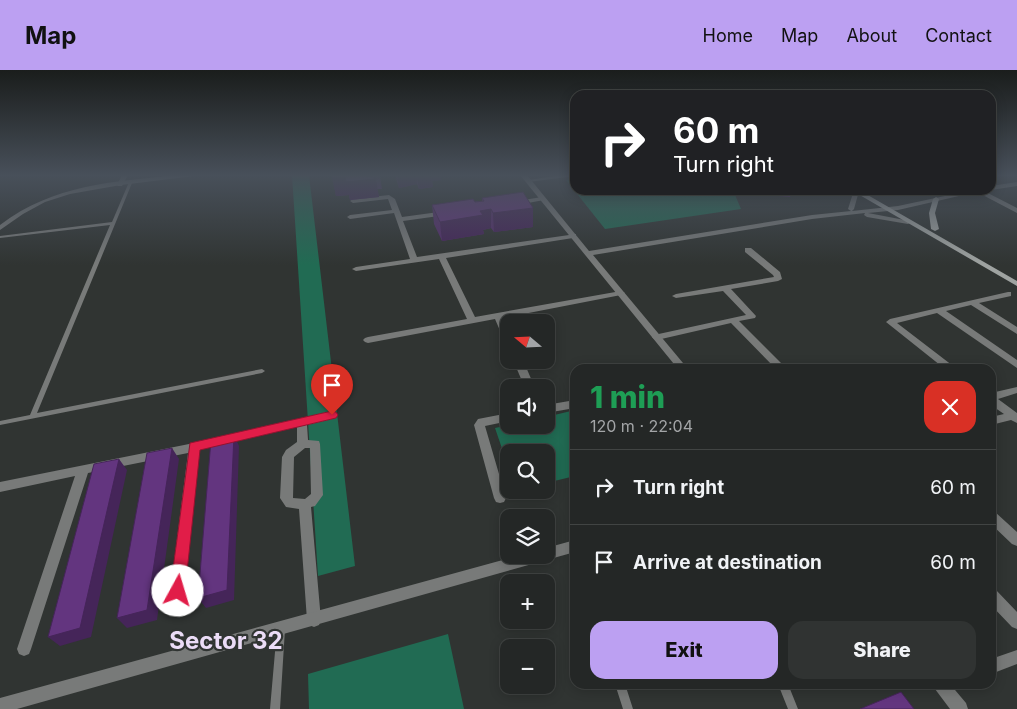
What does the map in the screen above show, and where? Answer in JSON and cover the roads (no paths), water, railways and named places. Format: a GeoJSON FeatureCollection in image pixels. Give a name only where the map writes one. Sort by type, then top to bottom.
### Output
{"type":"FeatureCollection","features":[{"type":"Feature","properties":{"kind":"main road"},"geometry":{"type":"LineString","coordinates":[[934,205],[932,213],[935,229]]}},
{"type":"Feature","properties":{"kind":"main road"},"geometry":{"type":"LineString","coordinates":[[889,206],[898,208],[1017,277]]}},
{"type":"Feature","properties":{"kind":"main road"},"geometry":{"type":"LineString","coordinates":[[889,206],[908,222],[1017,284]]}},
{"type":"Feature","properties":{"kind":"street"},"geometry":{"type":"LineString","coordinates":[[0,228],[12,217],[37,205]]}},
{"type":"Feature","properties":{"kind":"street"},"geometry":{"type":"LineString","coordinates":[[394,205],[414,260]]}},
{"type":"Feature","properties":{"kind":"street"},"geometry":{"type":"LineString","coordinates":[[547,205],[679,364]]}},
{"type":"Feature","properties":{"kind":"street"},"geometry":{"type":"LineString","coordinates":[[852,211],[853,205]]}},
{"type":"Feature","properties":{"kind":"street"},"geometry":{"type":"LineString","coordinates":[[852,211],[876,205]]}},
{"type":"Feature","properties":{"kind":"street"},"geometry":{"type":"LineString","coordinates":[[883,205],[889,206]]}},
{"type":"Feature","properties":{"kind":"street"},"geometry":{"type":"LineString","coordinates":[[588,254],[897,205]]}},
{"type":"Feature","properties":{"kind":"street"},"geometry":{"type":"LineString","coordinates":[[898,208],[911,205]]}},
{"type":"Feature","properties":{"kind":"street"},"geometry":{"type":"LineString","coordinates":[[1006,205],[1017,211]]}},
{"type":"Feature","properties":{"kind":"street"},"geometry":{"type":"LineString","coordinates":[[350,217],[396,211]]}},
{"type":"Feature","properties":{"kind":"street"},"geometry":{"type":"LineString","coordinates":[[400,220],[458,211]]}},
{"type":"Feature","properties":{"kind":"street"},"geometry":{"type":"LineString","coordinates":[[852,211],[908,222]]}},
{"type":"Feature","properties":{"kind":"street"},"geometry":{"type":"LineString","coordinates":[[356,269],[573,236]]}},
{"type":"Feature","properties":{"kind":"street"},"geometry":{"type":"LineString","coordinates":[[676,296],[778,279],[777,274],[748,250]]}},
{"type":"Feature","properties":{"kind":"street"},"geometry":{"type":"LineString","coordinates":[[442,256],[472,321]]}},
{"type":"Feature","properties":{"kind":"street"},"geometry":{"type":"LineString","coordinates":[[657,337],[752,316],[725,288]]}},
{"type":"Feature","properties":{"kind":"street"},"geometry":{"type":"LineString","coordinates":[[368,340],[621,294]]}},
{"type":"Feature","properties":{"kind":"street"},"geometry":{"type":"LineString","coordinates":[[945,364],[890,322],[1008,294]]}},
{"type":"Feature","properties":{"kind":"street"},"geometry":{"type":"LineString","coordinates":[[971,302],[1017,331]]}},
{"type":"Feature","properties":{"kind":"street"},"geometry":{"type":"LineString","coordinates":[[938,310],[1017,365]]}},
{"type":"Feature","properties":{"kind":"street"},"geometry":{"type":"LineString","coordinates":[[498,316],[500,320]]}},
{"type":"Feature","properties":{"kind":"street"},"geometry":{"type":"LineString","coordinates":[[733,320],[777,364]]}},
{"type":"Feature","properties":{"kind":"street"},"geometry":{"type":"LineString","coordinates":[[996,396],[1017,390]]}},
{"type":"Feature","properties":{"kind":"street"},"geometry":{"type":"LineString","coordinates":[[996,402],[1015,417]]}},
{"type":"Feature","properties":{"kind":"street"},"geometry":{"type":"LineString","coordinates":[[555,407],[570,405]]}},
{"type":"Feature","properties":{"kind":"street"},"geometry":{"type":"LineString","coordinates":[[0,487],[194,447],[332,415]]}},
{"type":"Feature","properties":{"kind":"street"},"geometry":{"type":"LineString","coordinates":[[996,419],[1015,417]]}},
{"type":"Feature","properties":{"kind":"street"},"geometry":{"type":"LineString","coordinates":[[500,419],[479,424],[500,498]]}},
{"type":"Feature","properties":{"kind":"street"},"geometry":{"type":"LineString","coordinates":[[302,422],[303,444]]}},
{"type":"Feature","properties":{"kind":"street"},"geometry":{"type":"LineString","coordinates":[[303,444],[315,444],[317,495],[311,502],[305,504],[290,503],[286,498],[288,457],[290,452],[303,444]]}},
{"type":"Feature","properties":{"kind":"street"},"geometry":{"type":"LineString","coordinates":[[175,609],[194,447]]}},
{"type":"Feature","properties":{"kind":"street"},"geometry":{"type":"LineString","coordinates":[[24,649],[82,470]]}},
{"type":"Feature","properties":{"kind":"street"},"geometry":{"type":"LineString","coordinates":[[305,504],[314,620]]}},
{"type":"Feature","properties":{"kind":"street"},"geometry":{"type":"LineString","coordinates":[[996,521],[1017,540]]}},
{"type":"Feature","properties":{"kind":"street"},"geometry":{"type":"LineString","coordinates":[[555,553],[570,551]]}},
{"type":"Feature","properties":{"kind":"street"},"geometry":{"type":"LineString","coordinates":[[0,706],[510,564]]}},
{"type":"Feature","properties":{"kind":"street"},"geometry":{"type":"LineString","coordinates":[[996,600],[1017,622]]}},
{"type":"Feature","properties":{"kind":"street"},"geometry":{"type":"LineString","coordinates":[[996,664],[1017,657]]}},
{"type":"Feature","properties":{"kind":"street"},"geometry":{"type":"LineString","coordinates":[[944,689],[960,709]]}},
{"type":"Feature","properties":{"kind":"lane"},"geometry":{"type":"LineString","coordinates":[[32,417],[121,205]]}},
{"type":"Feature","properties":{"kind":"lane"},"geometry":{"type":"LineString","coordinates":[[0,237],[113,223]]}},
{"type":"Feature","properties":{"kind":"lane"},"geometry":{"type":"LineString","coordinates":[[0,423],[262,370]]}},
{"type":"Feature","properties":{"kind":"lane"},"geometry":{"type":"LineString","coordinates":[[275,709],[281,629]]}},
{"type":"Feature","properties":{"kind":"lane"},"geometry":{"type":"LineString","coordinates":[[622,689],[628,709]]}},
{"type":"Feature","properties":{"kind":"lane"},"geometry":{"type":"LineString","coordinates":[[786,689],[793,709]]}},
{"type":"Feature","properties":{"kind":"district","name":"Sector 32"},"geometry":{"type":"Point","coordinates":[226,640]}}]}
